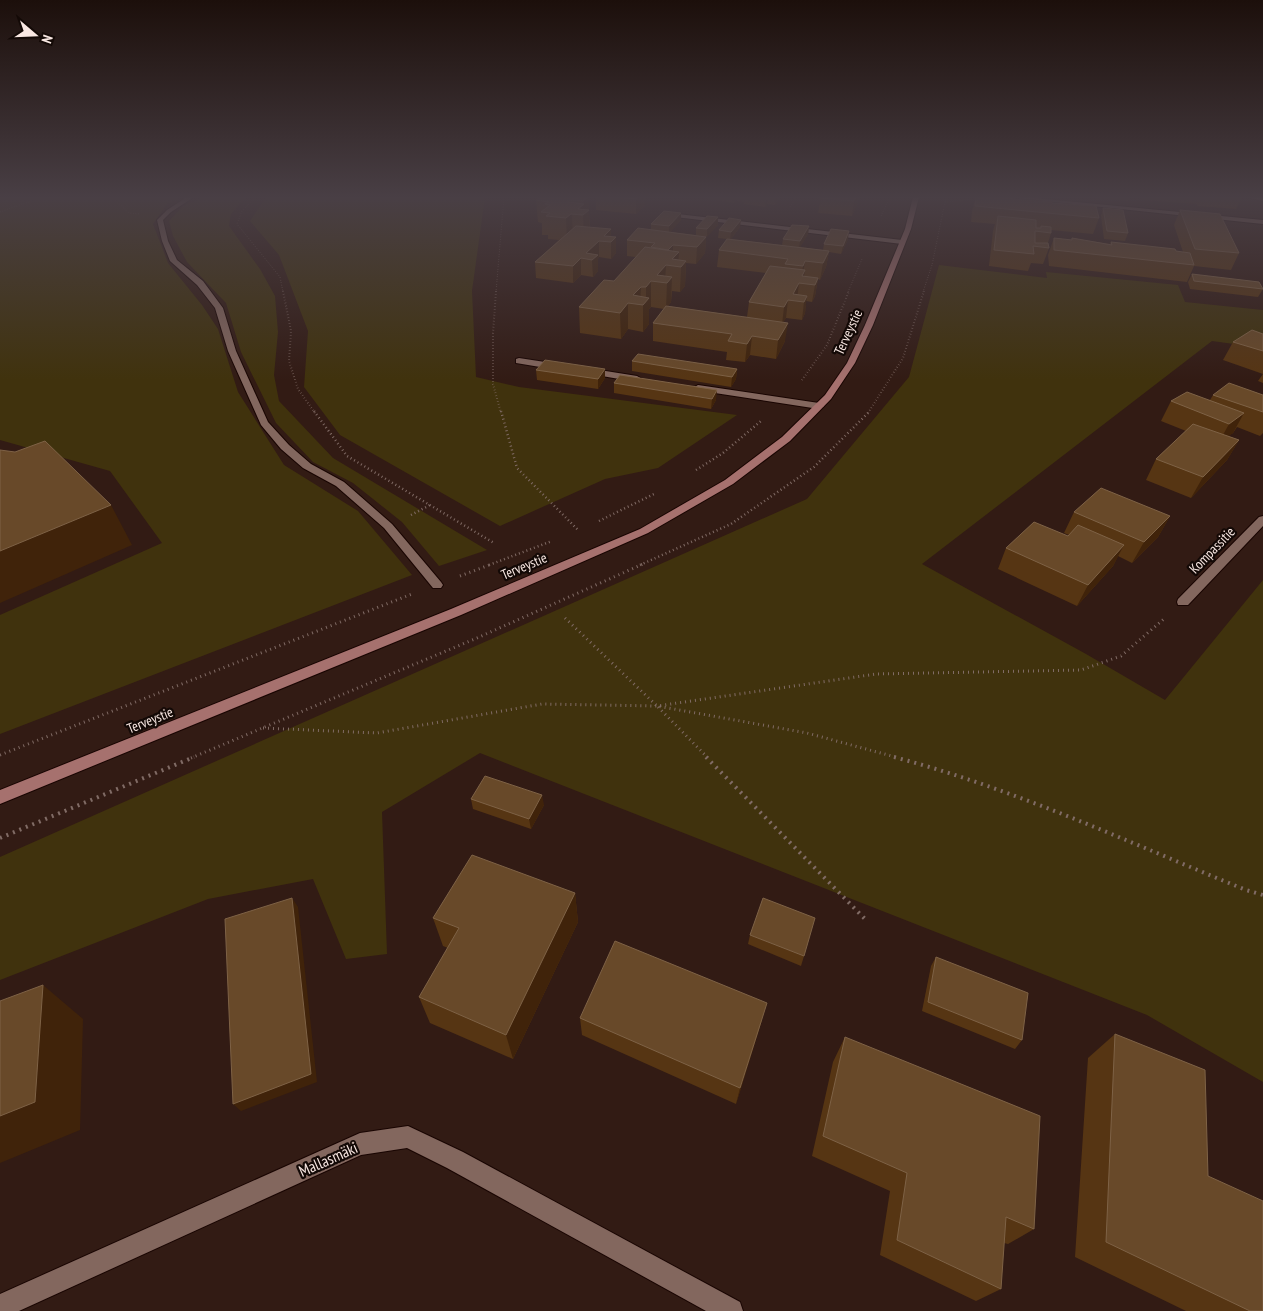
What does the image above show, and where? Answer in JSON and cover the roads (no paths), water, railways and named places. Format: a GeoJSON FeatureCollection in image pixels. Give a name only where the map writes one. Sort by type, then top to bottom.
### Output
{"type":"FeatureCollection","features":[{"type":"Feature","properties":{"kind":"main road","name":"Terveystie"},"geometry":{"type":"LineString","coordinates":[[0,797],[456,612],[644,531],[729,482],[786,439],[828,397],[851,363],[895,258]]}},
{"type":"Feature","properties":{"kind":"street"},"geometry":{"type":"LineString","coordinates":[[173,258],[200,283],[218,308],[232,351],[264,424],[285,447],[307,466],[340,484],[388,526],[436,585]]}},
{"type":"Feature","properties":{"kind":"street"},"geometry":{"type":"LineString","coordinates":[[519,361],[647,380]]}},
{"type":"Feature","properties":{"kind":"street"},"geometry":{"type":"LineString","coordinates":[[687,386],[819,406]]}},
{"type":"Feature","properties":{"kind":"street","name":"Kompassitie"},"geometry":{"type":"LineString","coordinates":[[1184,602],[1263,519]]}},
{"type":"Feature","properties":{"kind":"street","name":"Mallasmäki"},"geometry":{"type":"LineString","coordinates":[[0,1307],[360,1144],[408,1138],[464,1164],[731,1311]]}}]}
